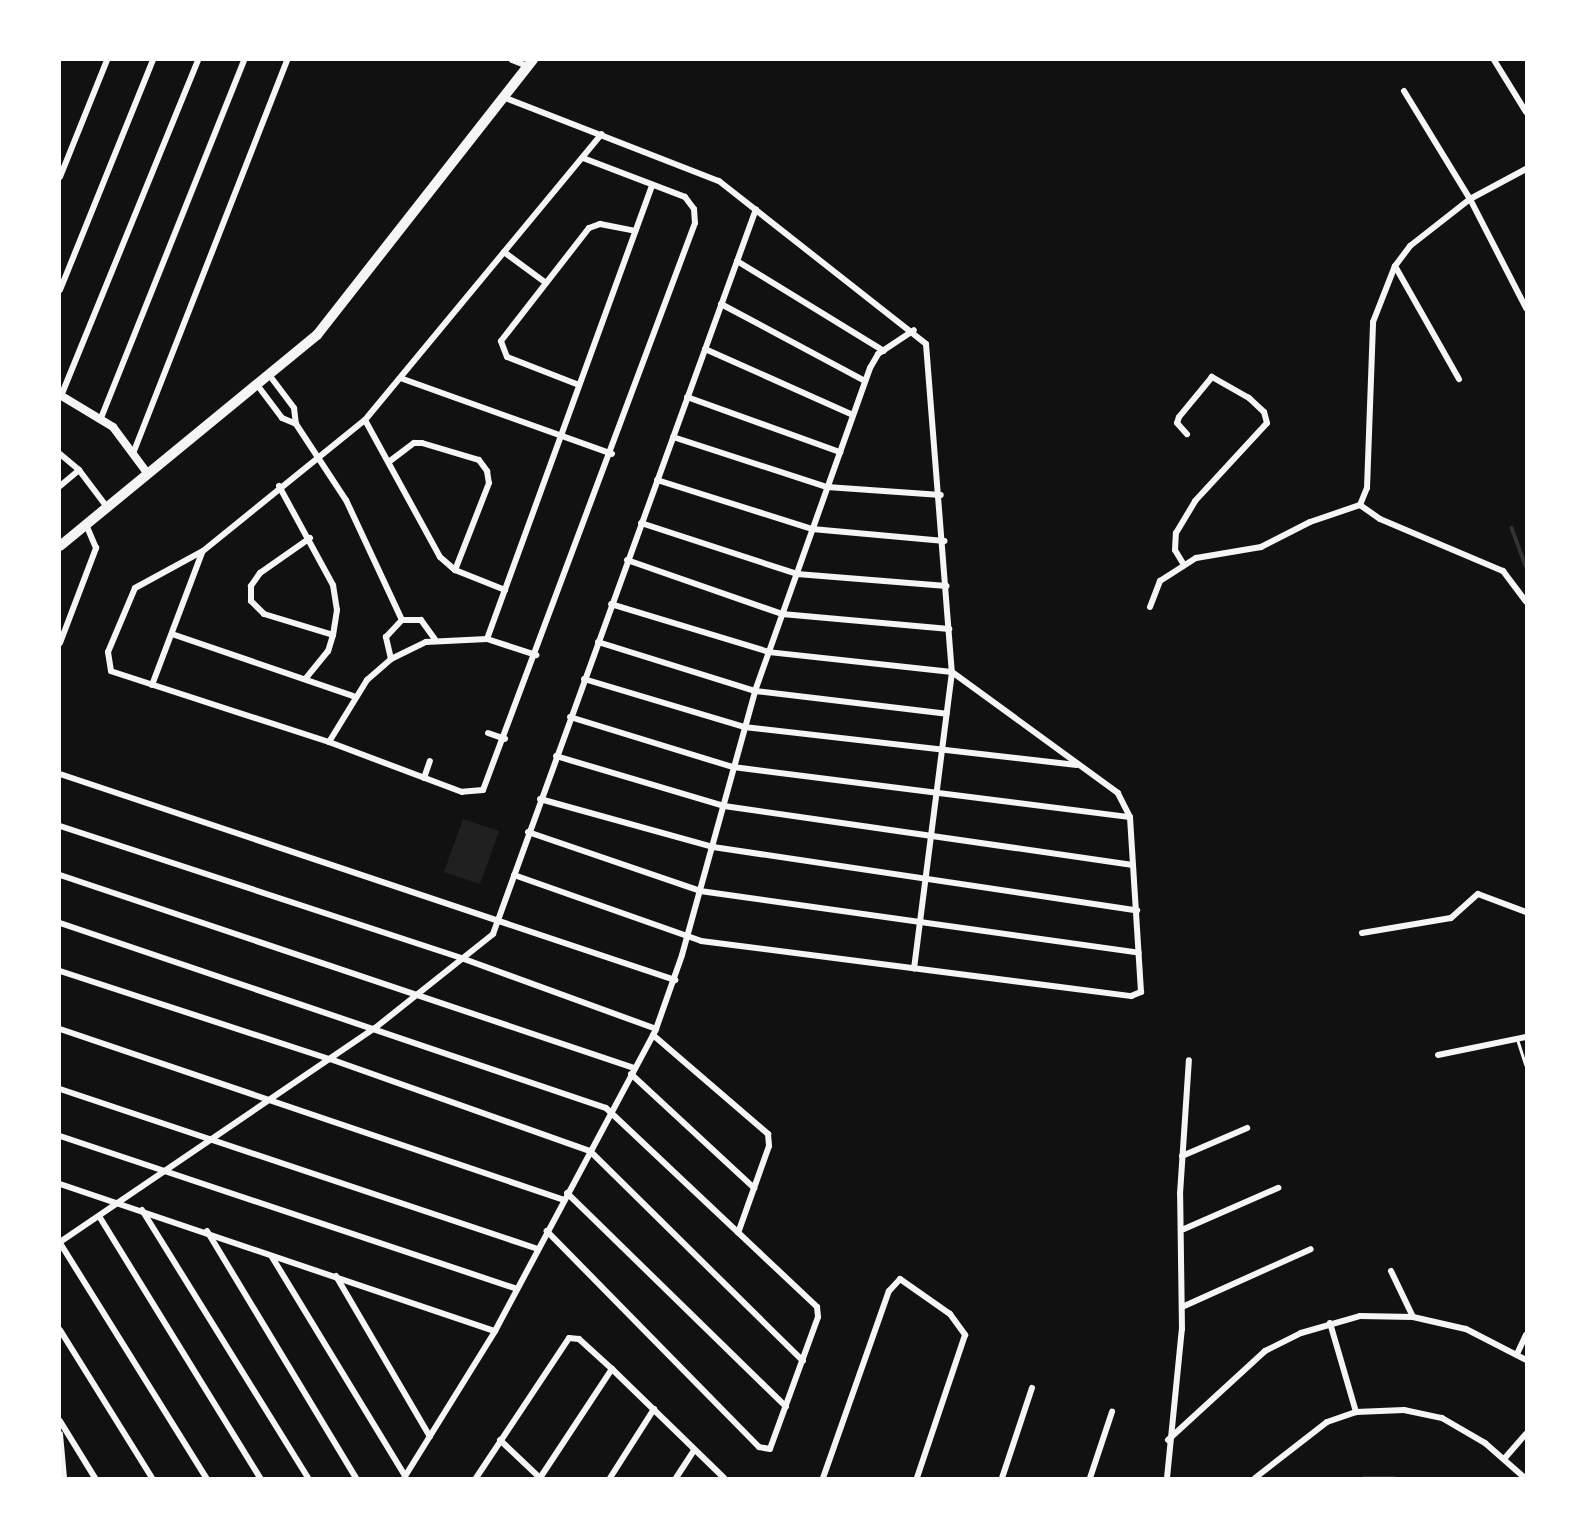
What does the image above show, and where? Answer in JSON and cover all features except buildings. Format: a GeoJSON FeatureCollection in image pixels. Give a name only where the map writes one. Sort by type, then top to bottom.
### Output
{"type":"FeatureCollection","features":[{"type":"Feature","properties":{"kind":"main road"},"geometry":{"type":"LineString","coordinates":[[60,546],[270,376],[344,304],[531,63]]}},
{"type":"Feature","properties":{"kind":"main road"},"geometry":{"type":"LineString","coordinates":[[60,396],[101,418],[134,451],[148,474]]}},
{"type":"Feature","properties":{"kind":"street"},"geometry":{"type":"LineString","coordinates":[[60,177],[107,60]]}},
{"type":"Feature","properties":{"kind":"street"},"geometry":{"type":"LineString","coordinates":[[60,290],[153,60]]}},
{"type":"Feature","properties":{"kind":"street"},"geometry":{"type":"LineString","coordinates":[[60,396],[198,60]]}},
{"type":"Feature","properties":{"kind":"street"},"geometry":{"type":"LineString","coordinates":[[101,418],[244,60]]}},
{"type":"Feature","properties":{"kind":"street"},"geometry":{"type":"LineString","coordinates":[[134,451],[287,60]]}},
{"type":"Feature","properties":{"kind":"street"},"geometry":{"type":"LineString","coordinates":[[512,60],[531,63]]}},
{"type":"Feature","properties":{"kind":"street"},"geometry":{"type":"LineString","coordinates":[[1494,60],[1527,112]]}},
{"type":"Feature","properties":{"kind":"street"},"geometry":{"type":"LineString","coordinates":[[1404,91],[1470,199],[1527,308]]}},
{"type":"Feature","properties":{"kind":"street"},"geometry":{"type":"LineString","coordinates":[[503,97],[697,170],[756,209],[914,330],[926,344],[930,360],[941,495],[952,671],[914,969]]}},
{"type":"Feature","properties":{"kind":"street"},"geometry":{"type":"LineString","coordinates":[[583,158],[685,197],[694,209],[695,223],[612,454],[488,783],[477,793],[424,778],[329,742],[117,675],[108,666],[113,638],[135,588],[203,551],[279,486],[365,420],[403,379],[602,134]]}},
{"type":"Feature","properties":{"kind":"street"},"geometry":{"type":"LineString","coordinates":[[1150,607],[1160,581],[1196,558],[1261,547],[1310,522],[1360,505],[1367,488],[1373,322],[1395,266],[1410,246],[1470,199],[1527,169]]}},
{"type":"Feature","properties":{"kind":"street"},"geometry":{"type":"LineString","coordinates":[[487,639],[652,185]]}},
{"type":"Feature","properties":{"kind":"street"},"geometry":{"type":"LineString","coordinates":[[206,1479],[60,1243],[375,1028],[493,934],[756,209]]}},
{"type":"Feature","properties":{"kind":"street"},"geometry":{"type":"LineString","coordinates":[[579,385],[507,357],[501,350],[501,341],[589,228],[610,225],[635,231]]}},
{"type":"Feature","properties":{"kind":"street"},"geometry":{"type":"LineString","coordinates":[[504,252],[546,283]]}},
{"type":"Feature","properties":{"kind":"street"},"geometry":{"type":"LineString","coordinates":[[737,261],[884,351]]}},
{"type":"Feature","properties":{"kind":"street"},"geometry":{"type":"LineString","coordinates":[[1395,266],[1459,379]]}},
{"type":"Feature","properties":{"kind":"street"},"geometry":{"type":"LineString","coordinates":[[721,304],[865,381]]}},
{"type":"Feature","properties":{"kind":"street"},"geometry":{"type":"LineString","coordinates":[[271,1255],[405,1477],[495,1331],[654,1032],[675,980],[755,691],[865,381],[874,359],[914,330]]}},
{"type":"Feature","properties":{"kind":"street"},"geometry":{"type":"LineString","coordinates":[[705,349],[853,415]]}},
{"type":"Feature","properties":{"kind":"street"},"geometry":{"type":"LineString","coordinates":[[270,376],[294,408],[296,424],[357,520],[402,620]]}},
{"type":"Feature","properties":{"kind":"street"},"geometry":{"type":"LineString","coordinates":[[1184,565],[1175,550],[1176,533],[1195,501],[1267,423],[1264,412],[1249,398],[1212,377],[1179,417],[1177,423],[1186,434]]}},
{"type":"Feature","properties":{"kind":"street"},"geometry":{"type":"LineString","coordinates":[[403,379],[612,454]]}},
{"type":"Feature","properties":{"kind":"street"},"geometry":{"type":"LineString","coordinates":[[258,386],[282,418],[296,424]]}},
{"type":"Feature","properties":{"kind":"street"},"geometry":{"type":"LineString","coordinates":[[688,397],[840,452]]}},
{"type":"Feature","properties":{"kind":"street"},"geometry":{"type":"LineString","coordinates":[[365,420],[390,461],[432,546],[454,570],[505,590]]}},
{"type":"Feature","properties":{"kind":"street"},"geometry":{"type":"LineString","coordinates":[[673,437],[828,487],[941,495]]}},
{"type":"Feature","properties":{"kind":"street"},"geometry":{"type":"LineString","coordinates":[[390,461],[414,443],[422,443],[479,460],[488,471],[489,483],[454,570]]}},
{"type":"Feature","properties":{"kind":"street"},"geometry":{"type":"LineString","coordinates":[[60,454],[79,470],[107,506]]}},
{"type":"Feature","properties":{"kind":"street"},"geometry":{"type":"LineString","coordinates":[[60,486],[79,470]]}},
{"type":"Feature","properties":{"kind":"street"},"geometry":{"type":"LineString","coordinates":[[657,480],[812,529],[944,541]]}},
{"type":"Feature","properties":{"kind":"street"},"geometry":{"type":"LineString","coordinates":[[279,486],[310,538],[333,585],[333,635],[328,651],[305,679]]}},
{"type":"Feature","properties":{"kind":"street"},"geometry":{"type":"LineString","coordinates":[[1360,505],[1380,519],[1503,571],[1527,601]]}},
{"type":"Feature","properties":{"kind":"street"},"geometry":{"type":"LineString","coordinates":[[641,523],[797,574],[947,586]]}},
{"type":"Feature","properties":{"kind":"street"},"geometry":{"type":"LineString","coordinates":[[60,643],[96,548],[86,524]]}},
{"type":"Feature","properties":{"kind":"street"},"geometry":{"type":"LineString","coordinates":[[310,538],[260,573],[251,586],[251,601],[264,614],[333,635]]}},
{"type":"Feature","properties":{"kind":"street"},"geometry":{"type":"LineString","coordinates":[[152,685],[203,551]]}},
{"type":"Feature","properties":{"kind":"street"},"geometry":{"type":"LineString","coordinates":[[627,560],[782,614],[950,629]]}},
{"type":"Feature","properties":{"kind":"street"},"geometry":{"type":"LineString","coordinates":[[514,875],[688,936],[914,969],[1139,995],[1137,910],[1130,817],[1128,806],[1118,793],[952,671],[769,652],[611,604]]}},
{"type":"Feature","properties":{"kind":"street"},"geometry":{"type":"LineString","coordinates":[[402,620],[425,623],[435,639]]}},
{"type":"Feature","properties":{"kind":"street"},"geometry":{"type":"LineString","coordinates":[[391,659],[386,636],[402,620]]}},
{"type":"Feature","properties":{"kind":"street"},"geometry":{"type":"LineString","coordinates":[[172,634],[353,696]]}},
{"type":"Feature","properties":{"kind":"street"},"geometry":{"type":"LineString","coordinates":[[329,742],[353,696],[391,659],[435,639],[487,639],[536,655]]}},
{"type":"Feature","properties":{"kind":"street"},"geometry":{"type":"LineString","coordinates":[[598,642],[755,691],[947,714]]}},
{"type":"Feature","properties":{"kind":"street"},"geometry":{"type":"LineString","coordinates":[[584,678],[744,727],[1079,766]]}},
{"type":"Feature","properties":{"kind":"street"},"geometry":{"type":"LineString","coordinates":[[570,717],[733,767],[1130,817]]}},
{"type":"Feature","properties":{"kind":"street"},"geometry":{"type":"LineString","coordinates":[[488,733],[505,739]]}},
{"type":"Feature","properties":{"kind":"street"},"geometry":{"type":"LineString","coordinates":[[556,756],[724,806],[932,834],[960,843],[1133,865]]}},
{"type":"Feature","properties":{"kind":"street"},"geometry":{"type":"LineString","coordinates":[[424,778],[430,761]]}},
{"type":"Feature","properties":{"kind":"street"},"geometry":{"type":"LineString","coordinates":[[60,774],[675,980]]}},
{"type":"Feature","properties":{"kind":"street"},"geometry":{"type":"LineString","coordinates":[[540,799],[713,847],[1137,910]]}},
{"type":"Feature","properties":{"kind":"street"},"geometry":{"type":"LineString","coordinates":[[60,826],[464,959],[654,1032],[769,1138],[738,1233]]}},
{"type":"Feature","properties":{"kind":"street"},"geometry":{"type":"LineString","coordinates":[[528,832],[700,891],[1139,953]]}},
{"type":"Feature","properties":{"kind":"street"},"geometry":{"type":"LineString","coordinates":[[60,875],[417,994],[633,1071],[754,1188]]}},
{"type":"Feature","properties":{"kind":"street"},"geometry":{"type":"LineString","coordinates":[[1362,933],[1451,918],[1478,894],[1527,912]]}},
{"type":"Feature","properties":{"kind":"street"},"geometry":{"type":"LineString","coordinates":[[60,923],[598,1104],[818,1310],[773,1446],[766,1450],[547,1231]]}},
{"type":"Feature","properties":{"kind":"street"},"geometry":{"type":"LineString","coordinates":[[60,971],[330,1059],[590,1151],[803,1361]]}},
{"type":"Feature","properties":{"kind":"street"},"geometry":{"type":"LineString","coordinates":[[60,1030],[566,1197],[786,1407]]}},
{"type":"Feature","properties":{"kind":"street"},"geometry":{"type":"LineString","coordinates":[[1438,1055],[1527,1037]]}},
{"type":"Feature","properties":{"kind":"street"},"geometry":{"type":"LineString","coordinates":[[1167,1479],[1168,1440],[1182,1307],[1182,1156],[1189,1060]]}},
{"type":"Feature","properties":{"kind":"street"},"geometry":{"type":"LineString","coordinates":[[60,1089],[538,1249]]}},
{"type":"Feature","properties":{"kind":"street"},"geometry":{"type":"LineString","coordinates":[[1182,1156],[1247,1128]]}},
{"type":"Feature","properties":{"kind":"street"},"geometry":{"type":"LineString","coordinates":[[60,1136],[167,1169],[517,1289]]}},
{"type":"Feature","properties":{"kind":"street"},"geometry":{"type":"LineString","coordinates":[[60,1184],[207,1231],[495,1331]]}},
{"type":"Feature","properties":{"kind":"street"},"geometry":{"type":"LineString","coordinates":[[1184,1229],[1278,1188]]}},
{"type":"Feature","properties":{"kind":"street"},"geometry":{"type":"LineString","coordinates":[[142,1210],[308,1479]]}},
{"type":"Feature","properties":{"kind":"street"},"geometry":{"type":"LineString","coordinates":[[99,1216],[260,1479]]}},
{"type":"Feature","properties":{"kind":"street"},"geometry":{"type":"LineString","coordinates":[[207,1231],[356,1479]]}},
{"type":"Feature","properties":{"kind":"street"},"geometry":{"type":"LineString","coordinates":[[1182,1307],[1311,1249]]}},
{"type":"Feature","properties":{"kind":"street"},"geometry":{"type":"LineString","coordinates":[[1391,1271],[1413,1317]]}},
{"type":"Feature","properties":{"kind":"street"},"geometry":{"type":"LineString","coordinates":[[336,1276],[430,1437]]}},
{"type":"Feature","properties":{"kind":"street"},"geometry":{"type":"LineString","coordinates":[[823,1479],[897,1280],[908,1282],[950,1314],[965,1335],[917,1479]]}},
{"type":"Feature","properties":{"kind":"street"},"geometry":{"type":"LineString","coordinates":[[1168,1440],[1265,1351],[1330,1323],[1360,1316],[1413,1317],[1478,1333],[1527,1360]]}},
{"type":"Feature","properties":{"kind":"street"},"geometry":{"type":"LineString","coordinates":[[1330,1323],[1356,1412]]}},
{"type":"Feature","properties":{"kind":"street"},"geometry":{"type":"LineString","coordinates":[[60,1330],[152,1479]]}},
{"type":"Feature","properties":{"kind":"street"},"geometry":{"type":"LineString","coordinates":[[1517,1354],[1527,1335]]}},
{"type":"Feature","properties":{"kind":"street"},"geometry":{"type":"LineString","coordinates":[[476,1479],[562,1343],[574,1338],[612,1369],[724,1479]]}},
{"type":"Feature","properties":{"kind":"street"},"geometry":{"type":"LineString","coordinates":[[500,1440],[540,1478],[612,1369]]}},
{"type":"Feature","properties":{"kind":"street"},"geometry":{"type":"LineString","coordinates":[[1002,1479],[1032,1388]]}},
{"type":"Feature","properties":{"kind":"street"},"geometry":{"type":"LineString","coordinates":[[610,1479],[654,1409]]}},
{"type":"Feature","properties":{"kind":"street"},"geometry":{"type":"LineString","coordinates":[[1255,1479],[1327,1422],[1356,1412],[1425,1411],[1504,1459],[1525,1479]]}},
{"type":"Feature","properties":{"kind":"street"},"geometry":{"type":"LineString","coordinates":[[1090,1479],[1112,1412]]}},
{"type":"Feature","properties":{"kind":"street"},"geometry":{"type":"LineString","coordinates":[[60,1421],[95,1479]]}},
{"type":"Feature","properties":{"kind":"street"},"geometry":{"type":"LineString","coordinates":[[60,1434],[64,1479]]}},
{"type":"Feature","properties":{"kind":"street"},"geometry":{"type":"LineString","coordinates":[[1504,1459],[1527,1434]]}},
{"type":"Feature","properties":{"kind":"street"},"geometry":{"type":"LineString","coordinates":[[676,1479],[694,1450]]}},
{"type":"Feature","properties":{"kind":"lane"},"geometry":{"type":"LineString","coordinates":[[1517,1039],[1527,1065]]}},
{"type":"Feature","properties":{"kind":"shaded area"},"geometry":{"type":"Polygon","coordinates":[[[463,819],[499,831],[480,884],[444,872],[463,819]]]}},
{"type":"Feature","properties":{"kind":"waterway"},"geometry":{"type":"LineString","coordinates":[[1512,528],[1526,566]]}},
{"type":"Feature","properties":{"kind":"waterway"},"geometry":{"type":"LineString","coordinates":[[1364,1478],[1394,1478]]}}]}
